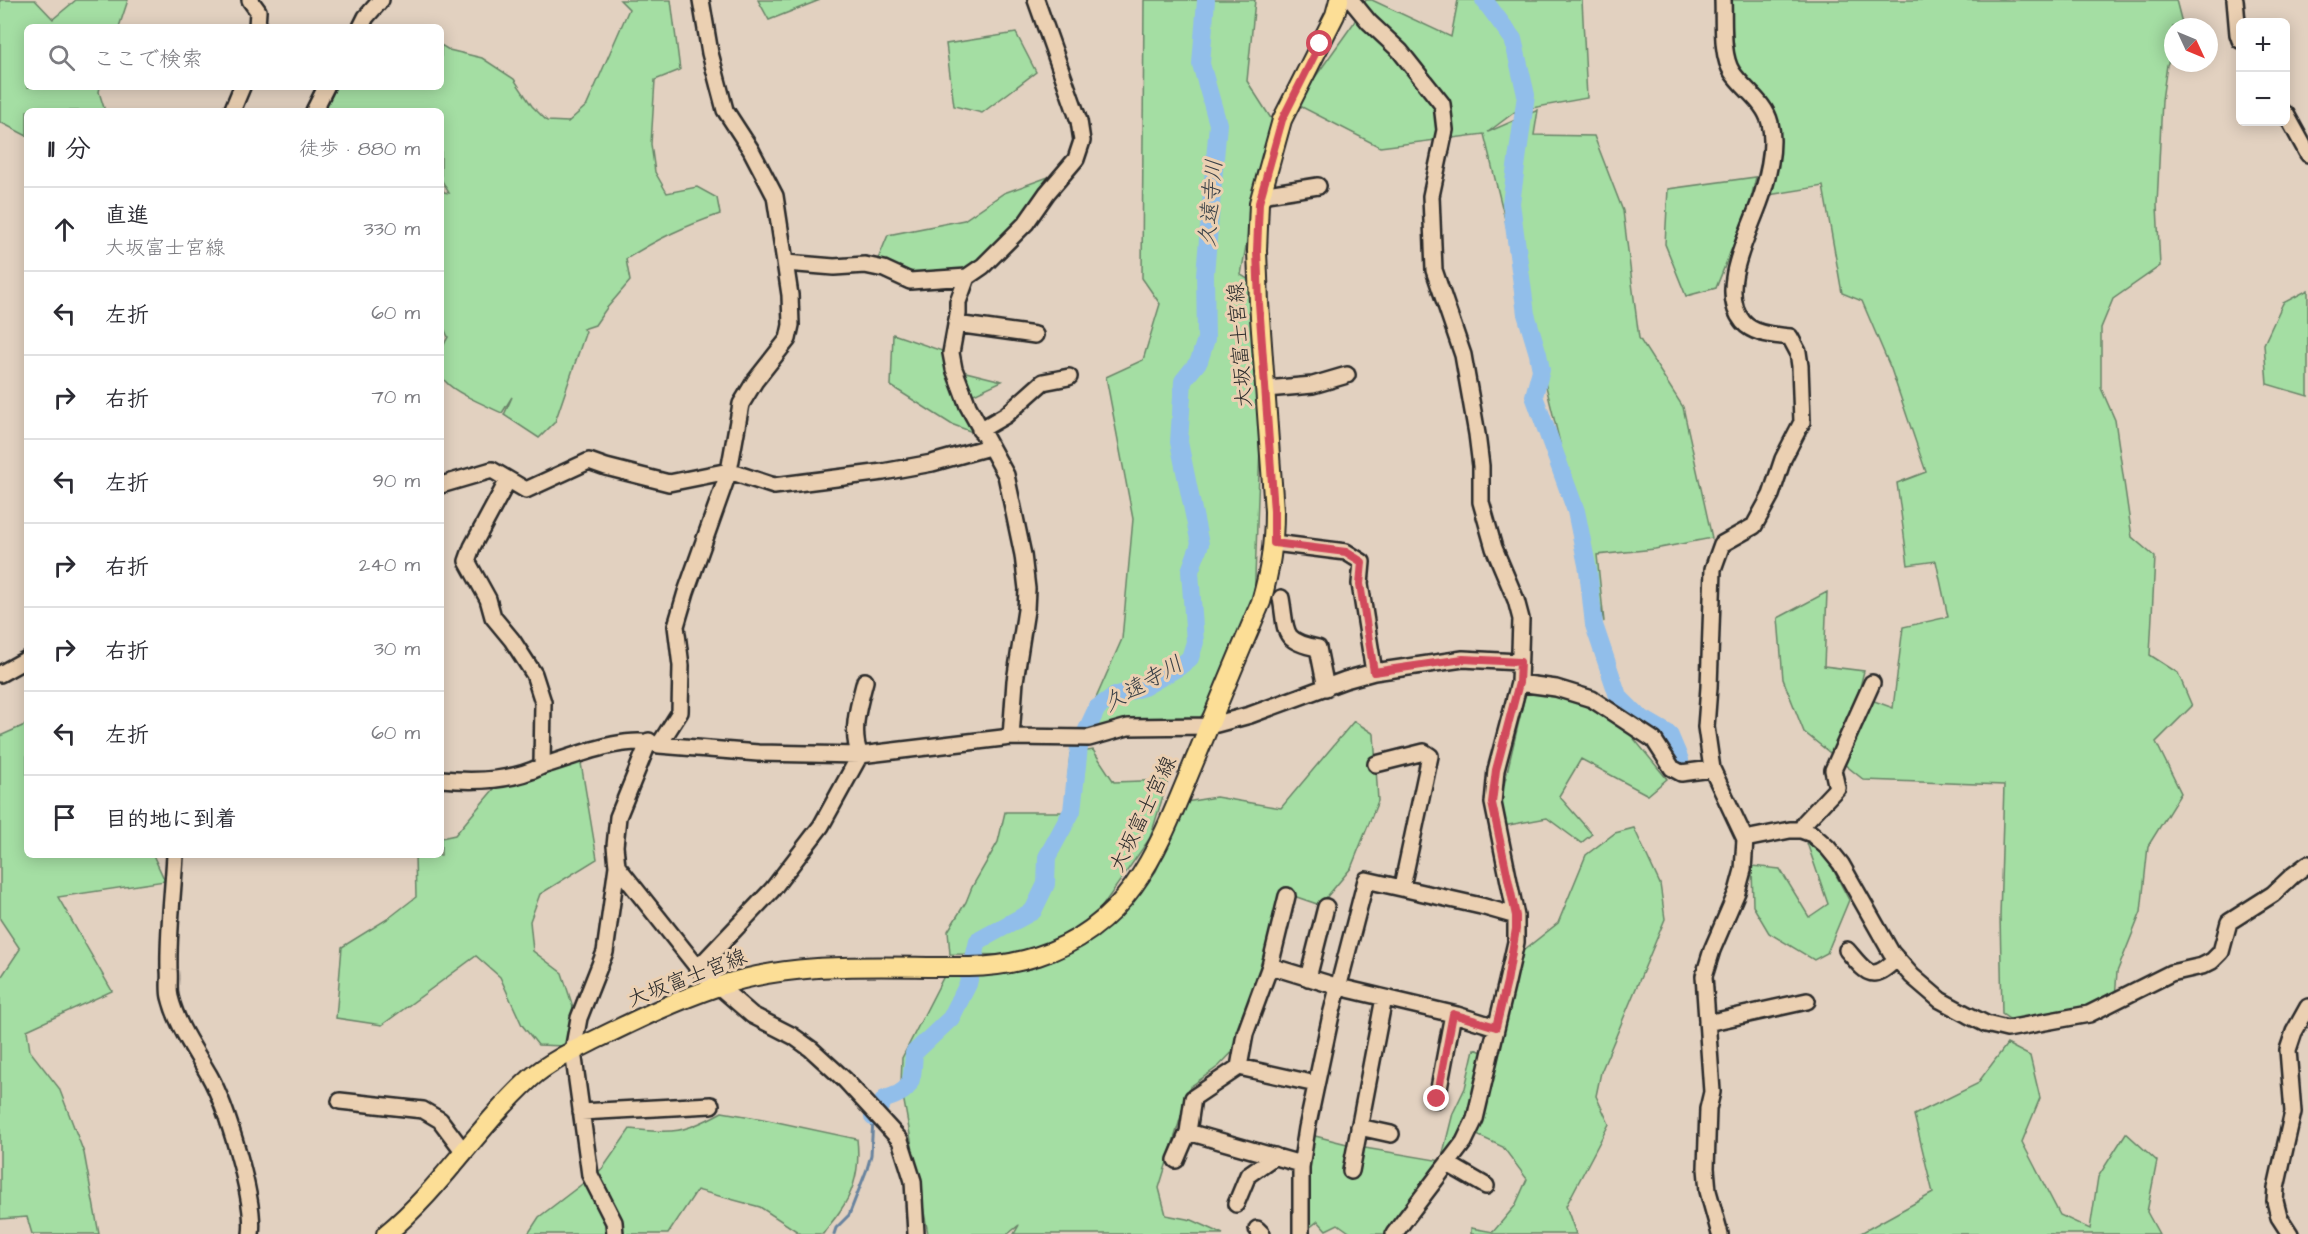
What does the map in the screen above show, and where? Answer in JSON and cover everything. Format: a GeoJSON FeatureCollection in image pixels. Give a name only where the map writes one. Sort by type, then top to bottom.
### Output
{"type":"FeatureCollection","features":[{"type":"Feature","properties":{"kind":"main road","name":"大坂富士宮線"},"geometry":{"type":"LineString","coordinates":[[386,1234],[424,1198],[504,1105],[533,1076],[573,1051],[666,1006],[718,986],[758,974],[816,968],[988,967],[1025,960],[1060,949],[1088,933],[1113,913],[1132,890],[1153,856],[1209,726],[1279,597],[1269,576],[1274,543],[1274,511],[1257,251],[1261,195],[1282,120],[1335,15],[1339,0]]}},
{"type":"Feature","properties":{"kind":"street"},"geometry":{"type":"LineString","coordinates":[[250,0],[258,11],[257,24]]}},
{"type":"Feature","properties":{"kind":"street"},"geometry":{"type":"LineString","coordinates":[[363,24],[381,0]]}},
{"type":"Feature","properties":{"kind":"street"},"geometry":{"type":"LineString","coordinates":[[615,1234],[611,1215],[590,1175],[573,1051],[579,1018],[605,952],[617,866],[615,846],[618,817],[654,743],[680,712],[681,666],[676,626],[729,471],[741,404],[755,381],[788,339],[791,325],[790,295],[775,196],[751,150],[725,110],[710,53],[701,0]]}},
{"type":"Feature","properties":{"kind":"street"},"geometry":{"type":"LineString","coordinates":[[786,263],[834,267],[865,265],[884,269],[910,281],[967,277],[983,266],[1026,223],[1047,193],[1076,159],[1082,141],[1079,121],[1036,0]]}},
{"type":"Feature","properties":{"kind":"street"},"geometry":{"type":"LineString","coordinates":[[1351,0],[1369,22],[1400,51],[1442,104],[1445,130],[1431,196],[1434,270],[1462,355],[1478,444],[1481,502],[1494,548],[1516,600],[1521,619],[1519,683],[1496,770],[1492,803],[1516,916],[1516,942],[1475,1119],[1464,1142],[1394,1234]]}},
{"type":"Feature","properties":{"kind":"street"},"geometry":{"type":"LineString","coordinates":[[1720,1234],[1708,1191],[1706,1168],[1708,1109],[1712,1092],[1704,976],[1712,950],[1737,892],[1743,870],[1745,839],[1712,769],[1706,728],[1713,569],[1722,544],[1754,526],[1771,495],[1783,459],[1802,422],[1803,405],[1798,352],[1790,338],[1762,333],[1743,323],[1736,310],[1733,296],[1734,272],[1764,191],[1768,168],[1770,124],[1766,113],[1732,73],[1726,60],[1723,0]]}},
{"type":"Feature","properties":{"kind":"street"},"geometry":{"type":"LineString","coordinates":[[2235,0],[2237,18]]}},
{"type":"Feature","properties":{"kind":"street"},"geometry":{"type":"LineString","coordinates":[[233,108],[241,90]]}},
{"type":"Feature","properties":{"kind":"street"},"geometry":{"type":"LineString","coordinates":[[316,108],[324,90]]}},
{"type":"Feature","properties":{"kind":"street"},"geometry":{"type":"LineString","coordinates":[[2290,121],[2308,154]]}},
{"type":"Feature","properties":{"kind":"street"},"geometry":{"type":"LineString","coordinates":[[1261,195],[1318,186]]}},
{"type":"Feature","properties":{"kind":"street"},"geometry":{"type":"LineString","coordinates":[[967,277],[958,303],[951,353],[954,369],[968,406],[1006,475],[1017,518],[1028,589],[1011,737]]}},
{"type":"Feature","properties":{"kind":"street"},"geometry":{"type":"LineString","coordinates":[[956,324],[1035,335]]}},
{"type":"Feature","properties":{"kind":"street"},"geometry":{"type":"LineString","coordinates":[[1266,389],[1312,385],[1347,375]]}},
{"type":"Feature","properties":{"kind":"street"},"geometry":{"type":"LineString","coordinates":[[980,430],[1006,415],[1043,382],[1069,377]]}},
{"type":"Feature","properties":{"kind":"street"},"geometry":{"type":"LineString","coordinates":[[444,483],[492,470],[526,490],[589,461],[669,483],[729,471],[774,486],[804,484],[932,463],[989,447]]}},
{"type":"Feature","properties":{"kind":"street"},"geometry":{"type":"LineString","coordinates":[[508,480],[472,547],[467,561],[488,599],[493,617],[512,640],[534,674],[543,702],[542,766]]}},
{"type":"Feature","properties":{"kind":"street"},"geometry":{"type":"LineString","coordinates":[[1274,543],[1346,552],[1362,562],[1360,584],[1374,672]]}},
{"type":"Feature","properties":{"kind":"street"},"geometry":{"type":"LineString","coordinates":[[1279,597],[1289,638],[1295,643],[1318,648],[1326,688]]}},
{"type":"Feature","properties":{"kind":"street"},"geometry":{"type":"LineString","coordinates":[[444,779],[460,781],[532,772],[542,766],[618,744],[654,743],[758,753],[860,755],[1011,737],[1083,738],[1128,727],[1209,726],[1250,715],[1374,672],[1463,659],[1520,662]]}},
{"type":"Feature","properties":{"kind":"street"},"geometry":{"type":"LineString","coordinates":[[0,674],[24,661]]}},
{"type":"Feature","properties":{"kind":"street"},"geometry":{"type":"LineString","coordinates":[[860,755],[856,746],[856,711],[865,681]]}},
{"type":"Feature","properties":{"kind":"street"},"geometry":{"type":"LineString","coordinates":[[1519,683],[1556,688],[1592,699],[1654,740],[1672,768],[1682,773],[1712,769]]}},
{"type":"Feature","properties":{"kind":"street"},"geometry":{"type":"LineString","coordinates":[[1801,830],[1805,822],[1837,788],[1833,770],[1872,683]]}},
{"type":"Feature","properties":{"kind":"street"},"geometry":{"type":"LineString","coordinates":[[1376,764],[1424,752],[1430,756],[1402,887]]}},
{"type":"Feature","properties":{"kind":"street"},"geometry":{"type":"LineString","coordinates":[[698,968],[772,890],[814,835],[860,755]]}},
{"type":"Feature","properties":{"kind":"street"},"geometry":{"type":"LineString","coordinates":[[1745,839],[1790,830],[1801,830],[1812,834],[1841,864],[1896,958],[1933,994],[1986,1024],[2007,1029],[2082,1016],[2171,973],[2195,969],[2212,961],[2220,952],[2229,922],[2273,894],[2308,864]]}},
{"type":"Feature","properties":{"kind":"street"},"geometry":{"type":"LineString","coordinates":[[175,858],[169,940],[170,997],[187,1041],[210,1077],[228,1126],[249,1195],[251,1234]]}},
{"type":"Feature","properties":{"kind":"street"},"geometry":{"type":"LineString","coordinates":[[617,866],[698,968],[752,1015],[793,1036],[811,1049],[846,1080],[900,1140],[913,1181],[916,1234]]}},
{"type":"Feature","properties":{"kind":"street"},"geometry":{"type":"LineString","coordinates":[[1301,1234],[1301,1164],[1316,1084],[1366,880],[1516,916]]}},
{"type":"Feature","properties":{"kind":"street"},"geometry":{"type":"LineString","coordinates":[[1239,1067],[1245,1034],[1270,966],[1287,896]]}},
{"type":"Feature","properties":{"kind":"street"},"geometry":{"type":"LineString","coordinates":[[1308,978],[1326,907]]}},
{"type":"Feature","properties":{"kind":"street"},"geometry":{"type":"LineString","coordinates":[[1847,950],[1863,969],[1872,973],[1883,972],[1896,958]]}},
{"type":"Feature","properties":{"kind":"street"},"geometry":{"type":"LineString","coordinates":[[1270,966],[1339,987],[1453,1014],[1496,1027]]}},
{"type":"Feature","properties":{"kind":"street"},"geometry":{"type":"LineString","coordinates":[[1351,1171],[1384,998]]}},
{"type":"Feature","properties":{"kind":"street"},"geometry":{"type":"LineString","coordinates":[[1707,1023],[1807,1001]]}},
{"type":"Feature","properties":{"kind":"street"},"geometry":{"type":"LineString","coordinates":[[2287,1232],[2279,1217],[2275,1201],[2293,1112],[2288,1050],[2294,1032],[2308,1007]]}},
{"type":"Feature","properties":{"kind":"street"},"geometry":{"type":"LineString","coordinates":[[1437,1099],[1453,1014]]}},
{"type":"Feature","properties":{"kind":"street"},"geometry":{"type":"LineString","coordinates":[[1176,1160],[1188,1132],[1192,1098],[1239,1067],[1316,1084]]}},
{"type":"Feature","properties":{"kind":"street"},"geometry":{"type":"LineString","coordinates":[[340,1101],[423,1110],[440,1120],[464,1152]]}},
{"type":"Feature","properties":{"kind":"street"},"geometry":{"type":"LineString","coordinates":[[582,1112],[711,1105]]}},
{"type":"Feature","properties":{"kind":"street"},"geometry":{"type":"LineString","coordinates":[[1359,1127],[1391,1134]]}},
{"type":"Feature","properties":{"kind":"street"},"geometry":{"type":"LineString","coordinates":[[1188,1132],[1301,1164]]}},
{"type":"Feature","properties":{"kind":"street"},"geometry":{"type":"LineString","coordinates":[[1236,1204],[1248,1175],[1275,1156]]}},
{"type":"Feature","properties":{"kind":"street"},"geometry":{"type":"LineString","coordinates":[[1448,1164],[1486,1186]]}},
{"type":"Feature","properties":{"kind":"green space"},"geometry":{"type":"Polygon","coordinates":[[[0,0],[35,0],[53,19],[76,0],[128,0],[120,24],[24,24],[24,90],[99,90],[104,108],[24,108],[24,134],[0,122],[0,0]]]}},
{"type":"Feature","properties":{"kind":"green space"},"geometry":{"type":"Polygon","coordinates":[[[620,0],[671,0],[680,70],[655,80],[651,144],[655,172],[667,193],[697,187],[717,198],[720,214],[649,245],[626,259],[630,281],[595,325],[583,329],[586,331],[555,422],[539,438],[504,415],[512,397],[502,413],[456,390],[444,379],[444,345],[448,337],[444,328],[444,192],[449,193],[444,184],[444,108],[322,108],[330,90],[444,90],[444,47],[482,58],[514,79],[532,106],[547,121],[568,122],[587,105],[629,9],[620,0]]]}},
{"type":"Feature","properties":{"kind":"green space"},"geometry":{"type":"Polygon","coordinates":[[[758,0],[820,0],[769,20],[758,0]]]}},
{"type":"Feature","properties":{"kind":"green space"},"geometry":{"type":"Polygon","coordinates":[[[1144,0],[1255,0],[1247,81],[1272,120],[1257,182],[1241,275],[1254,283],[1260,447],[1254,603],[1213,698],[1200,718],[1112,724],[1082,730],[1122,639],[1133,519],[1106,377],[1143,360],[1160,304],[1142,278],[1144,0]]]}},
{"type":"Feature","properties":{"kind":"green space"},"geometry":{"type":"Polygon","coordinates":[[[1366,0],[1372,0],[1451,37],[1458,0],[1582,0],[1587,98],[1516,111],[1488,132],[1538,110],[1534,135],[1594,136],[1623,211],[1639,338],[1683,407],[1712,538],[1655,549],[1597,555],[1604,622],[1484,134],[1380,147],[1296,104],[1353,24],[1366,0]]]}},
{"type":"Feature","properties":{"kind":"green space"},"geometry":{"type":"Polygon","coordinates":[[[1730,0],[2176,0],[2181,18],[2164,18],[2164,72],[2166,72],[2162,100],[2157,205],[2160,266],[2113,299],[2101,328],[2101,388],[2115,420],[2132,537],[2155,557],[2150,655],[2178,673],[2192,706],[2156,742],[2181,793],[2148,846],[2141,912],[2117,972],[2115,998],[2074,1009],[2011,1020],[2002,1014],[2000,916],[2004,785],[1864,780],[1804,732],[1783,679],[1778,618],[1827,592],[1824,666],[1864,671],[1858,695],[1893,708],[1903,627],[1948,617],[1936,561],[1908,565],[1897,483],[1926,472],[1891,369],[1862,301],[1842,293],[1823,186],[1768,195],[1772,109],[1735,63],[1730,0]]]}},
{"type":"Feature","properties":{"kind":"green space"},"geometry":{"type":"Polygon","coordinates":[[[1016,33],[1036,72],[982,113],[954,106],[946,44],[1016,33]]]}},
{"type":"Feature","properties":{"kind":"green space"},"geometry":{"type":"Polygon","coordinates":[[[1054,175],[1026,223],[970,275],[910,281],[876,264],[888,235],[964,220],[1004,193],[1054,175]]]}},
{"type":"Feature","properties":{"kind":"green space"},"geometry":{"type":"Polygon","coordinates":[[[1756,177],[1750,203],[1716,288],[1686,296],[1665,244],[1668,189],[1756,177]]]}},
{"type":"Feature","properties":{"kind":"green space"},"geometry":{"type":"Polygon","coordinates":[[[2308,290],[2308,396],[2267,384],[2264,344],[2283,303],[2308,290]]]}},
{"type":"Feature","properties":{"kind":"green space"},"geometry":{"type":"Polygon","coordinates":[[[893,334],[948,353],[954,369],[1002,381],[965,398],[983,436],[951,424],[891,386],[893,334]]]}},
{"type":"Feature","properties":{"kind":"green space"},"geometry":{"type":"Polygon","coordinates":[[[1526,691],[1571,698],[1626,729],[1667,779],[1648,795],[1581,759],[1559,796],[1592,834],[1581,843],[1547,818],[1503,826],[1501,798],[1526,691]]]}},
{"type":"Feature","properties":{"kind":"green space"},"geometry":{"type":"Polygon","coordinates":[[[1354,721],[1374,734],[1378,801],[1351,868],[1320,905],[1288,894],[1239,1045],[1219,1066],[1190,1087],[1159,1188],[1166,1215],[1192,1220],[1223,1234],[1014,1234],[1019,1225],[1008,1234],[928,1234],[901,1085],[902,1058],[944,976],[1031,969],[1088,939],[1129,907],[1156,871],[1186,802],[1216,797],[1281,808],[1354,721]]]}},
{"type":"Feature","properties":{"kind":"green space"},"geometry":{"type":"Polygon","coordinates":[[[24,725],[24,858],[154,858],[165,881],[58,897],[112,991],[27,1030],[30,1051],[59,1088],[84,1153],[99,1234],[32,1234],[27,1217],[0,1219],[0,979],[20,949],[0,919],[0,736],[24,725]]]}},
{"type":"Feature","properties":{"kind":"green space"},"geometry":{"type":"Polygon","coordinates":[[[1093,750],[1114,782],[1168,780],[1150,838],[1099,911],[1073,932],[1045,948],[1010,955],[950,954],[948,931],[998,842],[1005,812],[1065,812],[1070,754],[1093,750]]]}},
{"type":"Feature","properties":{"kind":"green space"},"geometry":{"type":"Polygon","coordinates":[[[581,763],[597,859],[540,894],[530,921],[533,951],[562,973],[573,1007],[565,1046],[538,1045],[522,1025],[500,977],[476,956],[382,1025],[336,1018],[342,947],[389,918],[416,897],[415,858],[444,858],[444,837],[455,835],[504,777],[581,763]]]}},
{"type":"Feature","properties":{"kind":"green space"},"geometry":{"type":"Polygon","coordinates":[[[1634,828],[1660,884],[1665,919],[1601,1072],[1596,1096],[1609,1124],[1566,1206],[1576,1234],[1471,1234],[1471,1228],[1493,1232],[1515,1206],[1527,1179],[1503,1147],[1475,1134],[1496,1066],[1519,954],[1558,923],[1586,855],[1615,833],[1634,828]]]}},
{"type":"Feature","properties":{"kind":"green space"},"geometry":{"type":"Polygon","coordinates":[[[1806,840],[1825,854],[1849,900],[1827,953],[1814,960],[1769,933],[1753,906],[1752,866],[1780,869],[1809,917],[1828,904],[1806,840]]]}},
{"type":"Feature","properties":{"kind":"green space"},"geometry":{"type":"Polygon","coordinates":[[[2007,1044],[2030,1056],[2040,1098],[2022,1142],[2060,1215],[2090,1229],[2098,1177],[2126,1133],[2157,1161],[2147,1212],[2159,1234],[1859,1234],[1933,1193],[1914,1115],[1977,1084],[2007,1044]]]}},
{"type":"Feature","properties":{"kind":"green space"},"geometry":{"type":"Polygon","coordinates":[[[1474,1049],[1483,1052],[1471,1111],[1441,1163],[1389,1234],[1352,1234],[1338,1224],[1326,1230],[1318,1221],[1309,1228],[1305,1226],[1301,1172],[1311,1135],[1359,1147],[1441,1161],[1453,1113],[1465,1088],[1474,1049]]]}},
{"type":"Feature","properties":{"kind":"green space"},"geometry":{"type":"Polygon","coordinates":[[[722,1112],[857,1139],[856,1176],[850,1194],[823,1234],[801,1234],[760,1207],[697,1190],[668,1234],[528,1234],[539,1217],[603,1168],[630,1129],[678,1130],[698,1124],[722,1112]]]}},
{"type":"Feature","properties":{"kind":"waterway","name":"久遠寺川"},"geometry":{"type":"LineString","coordinates":[[873,1117],[885,1099],[901,1092],[910,1083],[914,1053],[951,1018],[968,984],[978,941],[1033,911],[1046,884],[1047,857],[1072,811],[1079,747],[1097,708],[1114,696],[1144,687],[1179,667],[1190,658],[1195,642],[1190,571],[1200,544],[1179,442],[1183,381],[1199,361],[1206,339],[1205,274],[1218,124],[1201,64],[1206,0]]}},
{"type":"Feature","properties":{"kind":"waterway"},"geometry":{"type":"LineString","coordinates":[[1484,0],[1513,39],[1526,95],[1511,203],[1526,314],[1541,370],[1534,396],[1576,511],[1588,570],[1594,625],[1618,696],[1638,716],[1669,734],[1680,760]]}},
{"type":"Feature","properties":{"kind":"waterway"},"geometry":{"type":"LineString","coordinates":[[834,1234],[836,1228],[849,1215],[867,1169],[871,1155],[873,1119]]}},
{"type":"Feature","properties":{"kind":"route"},"geometry":{"type":"LineString","coordinates":[[1320,44],[1282,120],[1259,203],[1257,251],[1259,303],[1274,511],[1274,543],[1346,552],[1362,562],[1360,584],[1374,672],[1463,659],[1520,662],[1519,683],[1496,770],[1492,803],[1499,827],[1516,916],[1516,942],[1496,1027],[1453,1014],[1437,1099]]}}]}
